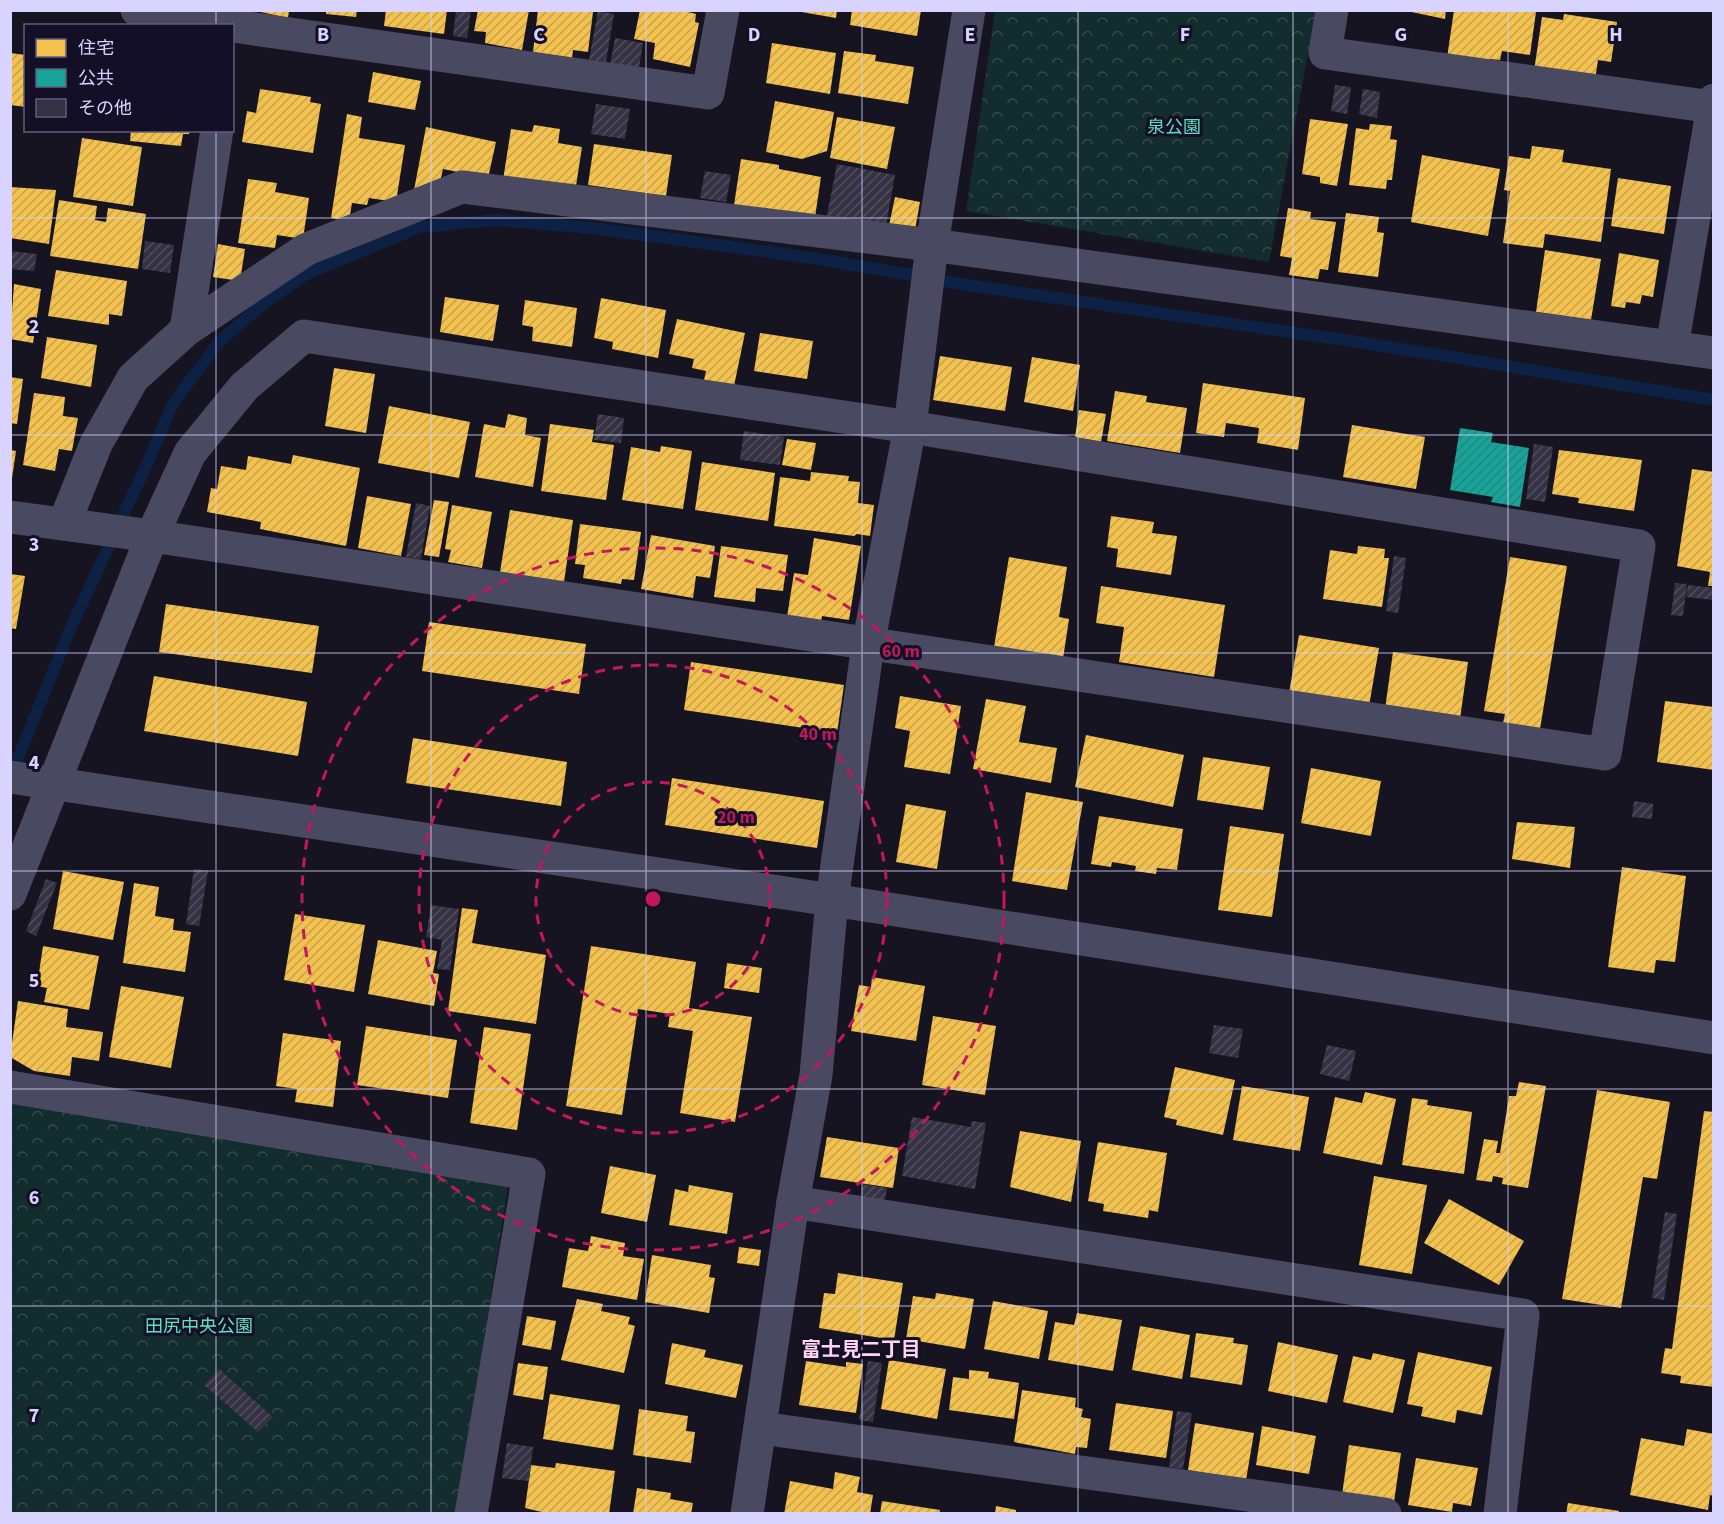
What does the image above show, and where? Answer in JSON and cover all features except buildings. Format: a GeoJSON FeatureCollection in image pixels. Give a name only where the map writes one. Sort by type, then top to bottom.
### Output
{"type":"FeatureCollection","features":[{"type":"Feature","properties":{"kind":"street"},"geometry":{"type":"LineString","coordinates":[[137,10],[220,24]]}},
{"type":"Feature","properties":{"kind":"street"},"geometry":{"type":"LineString","coordinates":[[234,26],[708,93],[723,10]]}},
{"type":"Feature","properties":{"kind":"street"},"geometry":{"type":"LineString","coordinates":[[747,1514],[793,1202],[816,1075],[832,900],[868,645],[910,427],[931,255],[969,10]]}},
{"type":"Feature","properties":{"kind":"street"},"geometry":{"type":"LineString","coordinates":[[1332,10],[1325,53],[1713,104],[1672,346]]}},
{"type":"Feature","properties":{"kind":"street"},"geometry":{"type":"LineString","coordinates":[[186,330],[217,132]]}},
{"type":"Feature","properties":{"kind":"street"},"geometry":{"type":"LineString","coordinates":[[64,524],[96,444],[133,378],[186,330],[307,249],[462,187],[931,255],[1713,352]]}},
{"type":"Feature","properties":{"kind":"street"},"geometry":{"type":"LineString","coordinates":[[10,517],[152,536],[868,645],[1605,753],[1639,546],[910,427],[304,336],[244,387],[190,453],[152,536],[10,894]]}},
{"type":"Feature","properties":{"kind":"street"},"geometry":{"type":"LineString","coordinates":[[10,777],[832,900],[1713,1038]]}},
{"type":"Feature","properties":{"kind":"street"},"geometry":{"type":"LineString","coordinates":[[10,1087],[529,1174],[471,1514]]}},
{"type":"Feature","properties":{"kind":"street"},"geometry":{"type":"LineString","coordinates":[[793,1202],[1523,1315],[1500,1514]]}},
{"type":"Feature","properties":{"kind":"street"},"geometry":{"type":"LineString","coordinates":[[761,1428],[1385,1514]]}},
{"type":"Feature","properties":{"kind":"green space","name":"泉公園"},"geometry":{"type":"Polygon","coordinates":[[[995,11],[1316,11],[1269,262],[966,211],[995,11]]]}},
{"type":"Feature","properties":{"kind":"green space","name":"田尻中央公園"},"geometry":{"type":"Polygon","coordinates":[[[10,1103],[508,1187],[457,1513],[11,1513],[10,1103]]]}},
{"type":"Feature","properties":{"kind":"waterway"},"geometry":{"type":"LineString","coordinates":[[11,775],[72,625],[173,403],[219,342],[264,303],[306,274],[420,227],[496,220],[592,228],[813,258],[974,286],[1365,343],[1714,400]]}},
{"type":"Feature","properties":{"kind":"district","name":"富士見二丁目"},"geometry":{"type":"Point","coordinates":[861,1350]}}]}
